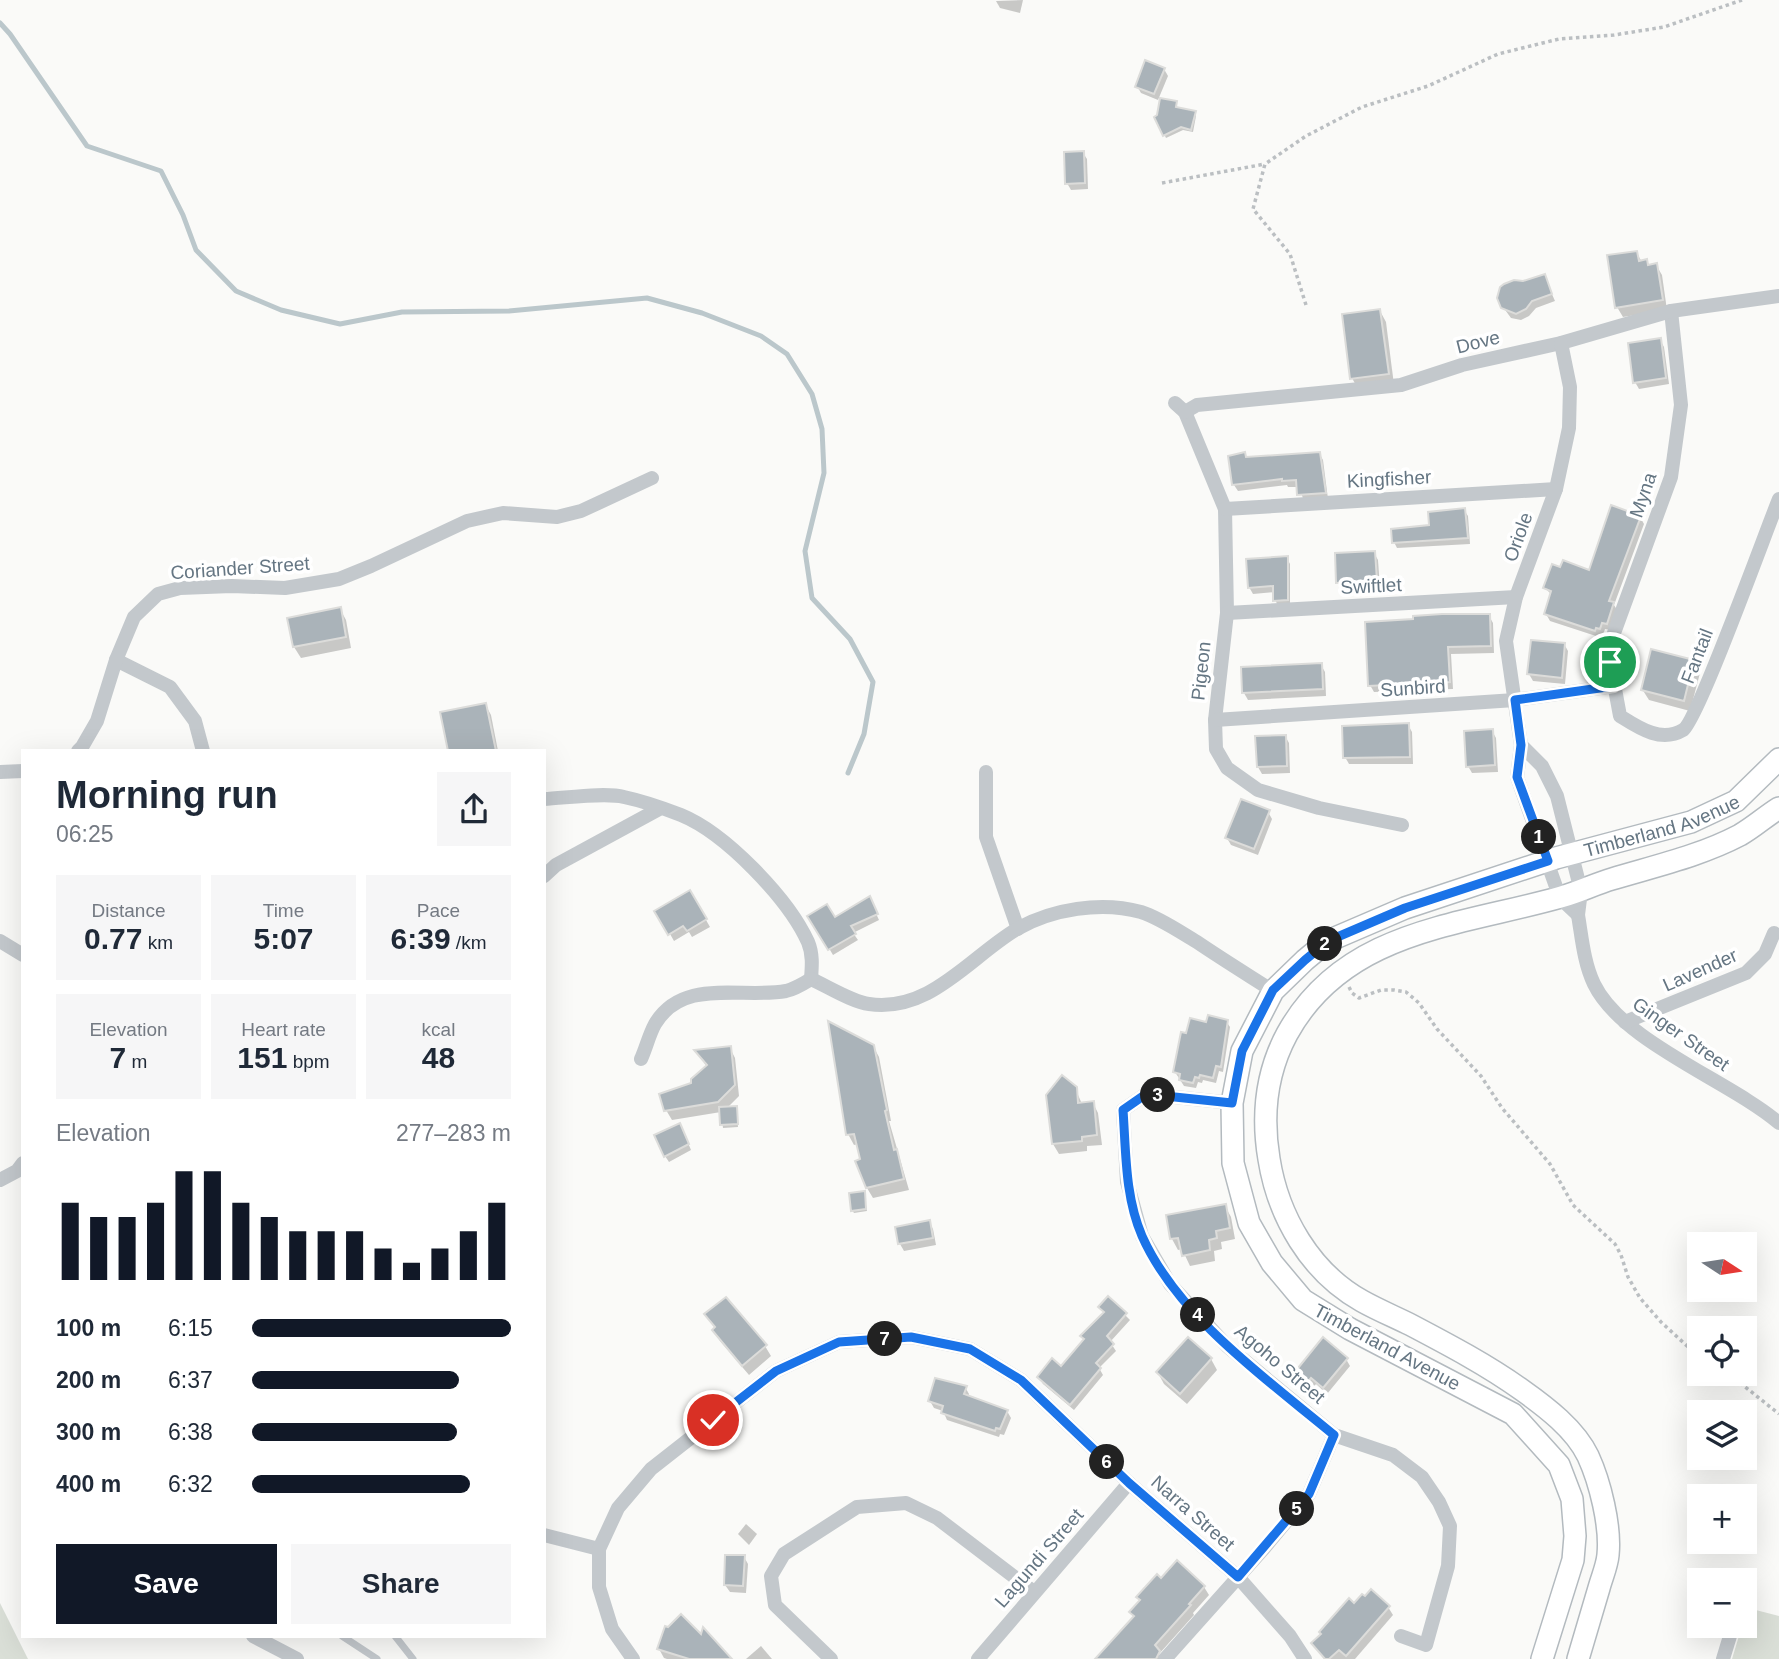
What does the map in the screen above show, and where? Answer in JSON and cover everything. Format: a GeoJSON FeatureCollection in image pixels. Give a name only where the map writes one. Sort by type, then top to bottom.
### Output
{"type":"FeatureCollection","features":[{"type":"Feature","properties":{"kind":"street","name":"Dove"},"geometry":{"type":"LineString","coordinates":[[1180,407],[1401,384],[1462,365],[1561,343],[1671,311],[1779,296]]}},
{"type":"Feature","properties":{"kind":"street","name":"Myna"},"geometry":{"type":"LineString","coordinates":[[1614,686],[1610,662],[1614,633],[1671,477],[1681,405],[1671,311]]}},
{"type":"Feature","properties":{"kind":"street","name":"Oriole"},"geometry":{"type":"LineString","coordinates":[[1548,861],[1517,777],[1521,745],[1506,641],[1516,597],[1556,489],[1569,428],[1570,387],[1561,343]]}},
{"type":"Feature","properties":{"kind":"street","name":"Pigeon"},"geometry":{"type":"LineString","coordinates":[[1180,407],[1225,509],[1227,613],[1215,720],[1216,749],[1227,768],[1258,790],[1319,808],[1402,825]]}},
{"type":"Feature","properties":{"kind":"street","name":"Coriander Street"},"geometry":{"type":"LineString","coordinates":[[80,749],[97,721],[116,660],[134,617],[158,594],[180,587],[285,588],[339,579],[467,521],[503,513],[557,516],[581,511],[652,478]]}},
{"type":"Feature","properties":{"kind":"street","name":"Kingfisher"},"geometry":{"type":"LineString","coordinates":[[1225,509],[1556,489]]}},
{"type":"Feature","properties":{"kind":"street","name":"Fantail"},"geometry":{"type":"LineString","coordinates":[[1614,686],[1620,716],[1644,731],[1670,736],[1687,728],[1779,499]]}},
{"type":"Feature","properties":{"kind":"street","name":"Swiftlet"},"geometry":{"type":"LineString","coordinates":[[1227,613],[1516,597]]}},
{"type":"Feature","properties":{"kind":"street"},"geometry":{"type":"LineString","coordinates":[[116,660],[170,687],[195,720],[202,749]]}},
{"type":"Feature","properties":{"kind":"street","name":"Sunbird"},"geometry":{"type":"LineString","coordinates":[[1215,720],[1515,700],[1614,686]]}},
{"type":"Feature","properties":{"kind":"street","name":"Ginger Street"},"geometry":{"type":"LineString","coordinates":[[1521,745],[1542,765],[1557,796],[1581,891],[1578,915],[1584,955],[1595,985],[1625,1022],[1779,1123]]}},
{"type":"Feature","properties":{"kind":"street","name":"Timberland Avenue"},"geometry":{"type":"LineString","coordinates":[[1542,1659],[1573,1560],[1575,1536],[1572,1499],[1559,1465],[1513,1414],[1303,1300],[1272,1263],[1249,1223],[1233,1163],[1232,1103],[1242,1051],[1273,990],[1305,960],[1338,936],[1405,908],[1548,861],[1691,822],[1736,801],[1779,759]]}},
{"type":"Feature","properties":{"kind":"street"},"geometry":{"type":"LineString","coordinates":[[0,772],[21,771]]}},
{"type":"Feature","properties":{"kind":"street"},"geometry":{"type":"LineString","coordinates":[[986,772],[986,837],[1018,929]]}},
{"type":"Feature","properties":{"kind":"street"},"geometry":{"type":"LineString","coordinates":[[546,799],[622,796],[682,816],[719,838],[756,870],[779,898],[808,942],[812,960],[811,979]]}},
{"type":"Feature","properties":{"kind":"street","name":"Timberland Avenue"},"geometry":{"type":"LineString","coordinates":[[1578,1659],[1608,1555],[1605,1510],[1587,1454],[1555,1413],[1500,1375],[1360,1300],[1312,1258],[1289,1224],[1273,1186],[1264,1130],[1268,1087],[1278,1051],[1292,1025],[1318,991],[1346,967],[1382,946],[1436,926],[1560,898],[1611,879],[1668,864],[1741,834],[1779,808]]}},
{"type":"Feature","properties":{"kind":"street"},"geometry":{"type":"LineString","coordinates":[[546,874],[556,865],[659,809]]}},
{"type":"Feature","properties":{"kind":"street"},"geometry":{"type":"LineString","coordinates":[[1548,861],[1560,898],[1578,915]]}},
{"type":"Feature","properties":{"kind":"street"},"geometry":{"type":"LineString","coordinates":[[641,1059],[656,1024],[671,1005],[695,995],[724,991],[788,990],[811,979],[867,1004],[888,1005],[911,1000],[946,983],[1018,929],[1067,910],[1112,907],[1142,912],[1179,931],[1273,990]]}},
{"type":"Feature","properties":{"kind":"street","name":"Lavender"},"geometry":{"type":"LineString","coordinates":[[1625,1022],[1746,974],[1765,954],[1774,933]]}},
{"type":"Feature","properties":{"kind":"street"},"geometry":{"type":"LineString","coordinates":[[0,941],[21,954]]}},
{"type":"Feature","properties":{"kind":"street","name":"Agoho Street"},"geometry":{"type":"LineString","coordinates":[[1232,1103],[1146,1094],[1123,1110],[1127,1182],[1142,1236],[1170,1284],[1227,1346],[1334,1435],[1393,1455],[1422,1476],[1440,1502],[1450,1526],[1448,1566],[1426,1645],[1401,1636]]}},
{"type":"Feature","properties":{"kind":"street"},"geometry":{"type":"LineString","coordinates":[[0,1180],[17,1171],[21,1166]]}},
{"type":"Feature","properties":{"kind":"street"},"geometry":{"type":"LineString","coordinates":[[1395,1351],[1411,1325]]}},
{"type":"Feature","properties":{"kind":"street","name":"Narra Street"},"geometry":{"type":"LineString","coordinates":[[633,1659],[612,1629],[598,1587],[599,1549],[618,1508],[651,1469],[776,1371],[839,1342],[911,1337],[970,1349],[1021,1380],[1129,1483],[1238,1577],[1290,1636],[1305,1659]]}},
{"type":"Feature","properties":{"kind":"street"},"geometry":{"type":"LineString","coordinates":[[1165,1659],[1309,1494],[1334,1435]]}},
{"type":"Feature","properties":{"kind":"street","name":"Lagundi Street"},"geometry":{"type":"LineString","coordinates":[[978,1659],[1129,1483]]}},
{"type":"Feature","properties":{"kind":"street"},"geometry":{"type":"LineString","coordinates":[[831,1659],[775,1605],[771,1576],[784,1554],[857,1507],[906,1503],[937,1518],[1034,1592]]}},
{"type":"Feature","properties":{"kind":"street"},"geometry":{"type":"LineString","coordinates":[[546,1536],[599,1549]]}},
{"type":"Feature","properties":{"kind":"street"},"geometry":{"type":"LineString","coordinates":[[257,1638],[297,1659]]}},
{"type":"Feature","properties":{"kind":"street"},"geometry":{"type":"LineString","coordinates":[[1723,1659],[1730,1638]]}},
{"type":"Feature","properties":{"kind":"lane"},"geometry":{"type":"LineString","coordinates":[[345,1638],[377,1659]]}},
{"type":"Feature","properties":{"kind":"lane"},"geometry":{"type":"LineString","coordinates":[[397,1638],[413,1659]]}},
{"type":"Feature","properties":{"kind":"path"},"geometry":{"type":"LineString","coordinates":[[1162,183],[1265,164],[1306,136],[1362,107],[1428,86],[1498,54],[1559,39],[1614,35],[1664,27],[1742,0]]}},
{"type":"Feature","properties":{"kind":"path"},"geometry":{"type":"LineString","coordinates":[[1265,164],[1253,209],[1290,254],[1306,305]]}},
{"type":"Feature","properties":{"kind":"path"},"geometry":{"type":"LineString","coordinates":[[1346,967],[1352,993],[1359,998],[1381,990],[1394,990],[1406,992],[1419,1003],[1437,1029],[1481,1076],[1502,1108],[1550,1164],[1571,1202],[1615,1244],[1640,1298],[1687,1346]]}},
{"type":"Feature","properties":{"kind":"path"},"geometry":{"type":"LineString","coordinates":[[1745,1386],[1779,1414]]}},
{"type":"Feature","properties":{"kind":"shaded area"},"geometry":{"type":"Polygon","coordinates":[[[0,1603],[28,1659],[0,1659],[0,1603]]]}},
{"type":"Feature","properties":{"kind":"shaded area"},"geometry":{"type":"Polygon","coordinates":[[[1757,1610],[1779,1616],[1779,1659],[1732,1659],[1738,1638],[1757,1638],[1757,1610]]]}},
{"type":"Feature","properties":{"kind":"building"},"geometry":{"type":"Polygon","coordinates":[[[1145,60],[1165,68],[1154,94],[1135,87],[1145,60]]]}},
{"type":"Feature","properties":{"kind":"building"},"geometry":{"type":"Polygon","coordinates":[[[1160,98],[1177,101],[1176,107],[1196,111],[1191,130],[1181,127],[1163,136],[1154,117],[1157,115],[1160,98]]]}},
{"type":"Feature","properties":{"kind":"building"},"geometry":{"type":"Polygon","coordinates":[[[1084,151],[1085,183],[1065,184],[1064,152],[1084,151]]]}},
{"type":"Feature","properties":{"kind":"building"},"geometry":{"type":"Polygon","coordinates":[[[1637,251],[1639,261],[1647,259],[1648,265],[1657,263],[1663,300],[1615,308],[1607,255],[1637,251]]]}},
{"type":"Feature","properties":{"kind":"building"},"geometry":{"type":"Polygon","coordinates":[[[1545,274],[1552,294],[1532,301],[1526,309],[1516,314],[1501,308],[1497,298],[1500,287],[1514,280],[1523,281],[1545,274]]]}},
{"type":"Feature","properties":{"kind":"building"},"geometry":{"type":"Polygon","coordinates":[[[1380,309],[1389,374],[1350,379],[1342,314],[1380,309]]]}},
{"type":"Feature","properties":{"kind":"building"},"geometry":{"type":"Polygon","coordinates":[[[1661,338],[1666,378],[1633,383],[1628,343],[1661,338]]]}},
{"type":"Feature","properties":{"kind":"building"},"geometry":{"type":"Polygon","coordinates":[[[1245,452],[1246,457],[1320,452],[1326,493],[1297,495],[1296,480],[1232,485],[1228,456],[1245,452]]]}},
{"type":"Feature","properties":{"kind":"building"},"geometry":{"type":"Polygon","coordinates":[[[1611,505],[1641,516],[1609,601],[1614,602],[1607,624],[1602,623],[1600,629],[1596,628],[1595,631],[1544,614],[1551,591],[1543,588],[1552,564],[1560,567],[1563,560],[1589,570],[1611,505]]]}},
{"type":"Feature","properties":{"kind":"building"},"geometry":{"type":"Polygon","coordinates":[[[1465,508],[1468,538],[1392,543],[1391,529],[1429,525],[1428,512],[1465,508]]]}},
{"type":"Feature","properties":{"kind":"building"},"geometry":{"type":"Polygon","coordinates":[[[1375,551],[1377,581],[1336,583],[1335,553],[1375,551]]]}},
{"type":"Feature","properties":{"kind":"building"},"geometry":{"type":"Polygon","coordinates":[[[1288,556],[1288,600],[1273,601],[1273,586],[1248,588],[1246,559],[1288,556]]]}},
{"type":"Feature","properties":{"kind":"building"},"geometry":{"type":"Polygon","coordinates":[[[341,607],[346,637],[293,647],[287,618],[341,607]]]}},
{"type":"Feature","properties":{"kind":"building"},"geometry":{"type":"Polygon","coordinates":[[[1442,614],[1490,614],[1491,646],[1448,647],[1450,682],[1368,686],[1365,622],[1442,614]]]}},
{"type":"Feature","properties":{"kind":"building"},"geometry":{"type":"Polygon","coordinates":[[[1531,640],[1565,643],[1562,678],[1527,674],[1531,640]]]}},
{"type":"Feature","properties":{"kind":"building"},"geometry":{"type":"Polygon","coordinates":[[[1651,649],[1694,660],[1684,701],[1641,690],[1651,649]]]}},
{"type":"Feature","properties":{"kind":"building"},"geometry":{"type":"Polygon","coordinates":[[[1322,663],[1323,689],[1242,693],[1241,667],[1322,663]]]}},
{"type":"Feature","properties":{"kind":"building"},"geometry":{"type":"Polygon","coordinates":[[[486,703],[496,749],[448,749],[440,712],[486,703]]]}},
{"type":"Feature","properties":{"kind":"building"},"geometry":{"type":"Polygon","coordinates":[[[1409,723],[1410,757],[1343,758],[1342,726],[1409,723]]]}},
{"type":"Feature","properties":{"kind":"building"},"geometry":{"type":"Polygon","coordinates":[[[1493,729],[1495,765],[1466,767],[1464,731],[1493,729]]]}},
{"type":"Feature","properties":{"kind":"building"},"geometry":{"type":"Polygon","coordinates":[[[1286,735],[1287,766],[1257,767],[1255,736],[1286,735]]]}},
{"type":"Feature","properties":{"kind":"building"},"geometry":{"type":"Polygon","coordinates":[[[1241,799],[1270,810],[1254,849],[1225,838],[1241,799]]]}},
{"type":"Feature","properties":{"kind":"building"},"geometry":{"type":"Polygon","coordinates":[[[690,890],[707,919],[687,931],[683,926],[668,935],[654,911],[690,890]]]}},
{"type":"Feature","properties":{"kind":"building"},"geometry":{"type":"Polygon","coordinates":[[[870,896],[878,914],[851,926],[856,934],[828,950],[807,916],[827,904],[835,917],[870,896]]]}},
{"type":"Feature","properties":{"kind":"building"},"geometry":{"type":"Polygon","coordinates":[[[1208,1015],[1228,1020],[1221,1067],[1216,1066],[1213,1078],[1200,1075],[1199,1078],[1195,1077],[1193,1083],[1179,1080],[1180,1074],[1173,1072],[1181,1032],[1186,1033],[1190,1018],[1206,1022],[1208,1015]]]}},
{"type":"Feature","properties":{"kind":"building"},"geometry":{"type":"Polygon","coordinates":[[[828,1021],[874,1045],[887,1110],[885,1111],[904,1179],[866,1188],[855,1161],[860,1159],[854,1134],[846,1135],[828,1021]]]}},
{"type":"Feature","properties":{"kind":"building"},"geometry":{"type":"Polygon","coordinates":[[[731,1046],[735,1085],[718,1102],[664,1111],[659,1094],[691,1083],[691,1079],[707,1065],[694,1050],[731,1046]]]}},
{"type":"Feature","properties":{"kind":"building"},"geometry":{"type":"Polygon","coordinates":[[[1062,1075],[1077,1087],[1078,1103],[1094,1101],[1097,1135],[1082,1137],[1082,1141],[1052,1144],[1046,1095],[1062,1075]]]}},
{"type":"Feature","properties":{"kind":"building"},"geometry":{"type":"Polygon","coordinates":[[[737,1106],[738,1124],[720,1125],[719,1107],[737,1106]]]}},
{"type":"Feature","properties":{"kind":"building"},"geometry":{"type":"Polygon","coordinates":[[[680,1123],[689,1144],[664,1157],[654,1135],[680,1123]]]}},
{"type":"Feature","properties":{"kind":"building"},"geometry":{"type":"Polygon","coordinates":[[[865,1191],[866,1209],[851,1211],[849,1193],[865,1191]]]}},
{"type":"Feature","properties":{"kind":"building"},"geometry":{"type":"Polygon","coordinates":[[[1226,1204],[1230,1228],[1216,1231],[1217,1238],[1209,1240],[1210,1250],[1182,1256],[1178,1238],[1170,1239],[1166,1215],[1226,1204]]]}},
{"type":"Feature","properties":{"kind":"building"},"geometry":{"type":"Polygon","coordinates":[[[930,1220],[933,1238],[898,1244],[895,1227],[930,1220]]]}},
{"type":"Feature","properties":{"kind":"building"},"geometry":{"type":"Polygon","coordinates":[[[1108,1296],[1127,1313],[1107,1336],[1114,1344],[1096,1363],[1101,1368],[1070,1405],[1037,1377],[1052,1358],[1061,1366],[1084,1339],[1080,1336],[1104,1312],[1098,1307],[1108,1296]]]}},
{"type":"Feature","properties":{"kind":"building"},"geometry":{"type":"Polygon","coordinates":[[[726,1297],[767,1345],[742,1366],[712,1330],[715,1327],[704,1314],[726,1297]]]}},
{"type":"Feature","properties":{"kind":"building"},"geometry":{"type":"Polygon","coordinates":[[[1188,1337],[1212,1358],[1180,1394],[1156,1372],[1188,1337]]]}},
{"type":"Feature","properties":{"kind":"building"},"geometry":{"type":"Polygon","coordinates":[[[1323,1337],[1348,1358],[1323,1388],[1311,1378],[1306,1384],[1294,1373],[1323,1337]]]}},
{"type":"Feature","properties":{"kind":"building"},"geometry":{"type":"Polygon","coordinates":[[[935,1378],[967,1386],[964,1394],[1008,1410],[1000,1429],[996,1428],[995,1431],[941,1413],[943,1406],[928,1401],[935,1378]]]}},
{"type":"Feature","properties":{"kind":"building"},"geometry":{"type":"Polygon","coordinates":[[[725,1555],[745,1555],[743,1586],[724,1585],[725,1555]]]}},
{"type":"Feature","properties":{"kind":"building"},"geometry":{"type":"Polygon","coordinates":[[[1177,1560],[1205,1586],[1155,1645],[1160,1651],[1156,1659],[1095,1659],[1134,1616],[1129,1612],[1140,1600],[1136,1597],[1157,1574],[1161,1578],[1177,1560]]]}},
{"type":"Feature","properties":{"kind":"building"},"geometry":{"type":"Polygon","coordinates":[[[1371,1589],[1390,1606],[1346,1656],[1339,1650],[1329,1659],[1325,1659],[1311,1643],[1349,1598],[1354,1603],[1371,1589]]]}},
{"type":"Feature","properties":{"kind":"building"},"geometry":{"type":"Polygon","coordinates":[[[681,1614],[701,1634],[703,1627],[732,1659],[689,1659],[657,1649],[665,1626],[668,1627],[681,1614]]]}},
{"type":"Feature","properties":{"kind":"waterway"},"geometry":{"type":"LineString","coordinates":[[0,23],[87,146],[161,171],[183,215],[196,250],[236,291],[281,310],[340,324],[402,312],[509,311],[647,298],[702,313],[761,336],[787,354],[812,394],[822,429],[824,473],[805,551],[812,598],[850,639],[873,682],[864,734],[848,773]]}},
{"type":"Feature","properties":{"kind":"route"},"geometry":{"type":"LineString","coordinates":[[713,1420],[776,1371],[839,1342],[911,1337],[970,1349],[1021,1380],[1129,1483],[1238,1577],[1309,1494],[1334,1435],[1227,1346],[1170,1284],[1142,1236],[1127,1182],[1123,1110],[1146,1094],[1232,1103],[1242,1051],[1273,990],[1328,941],[1405,908],[1548,861],[1517,777],[1521,745],[1515,700],[1614,686],[1610,662]]}}]}
